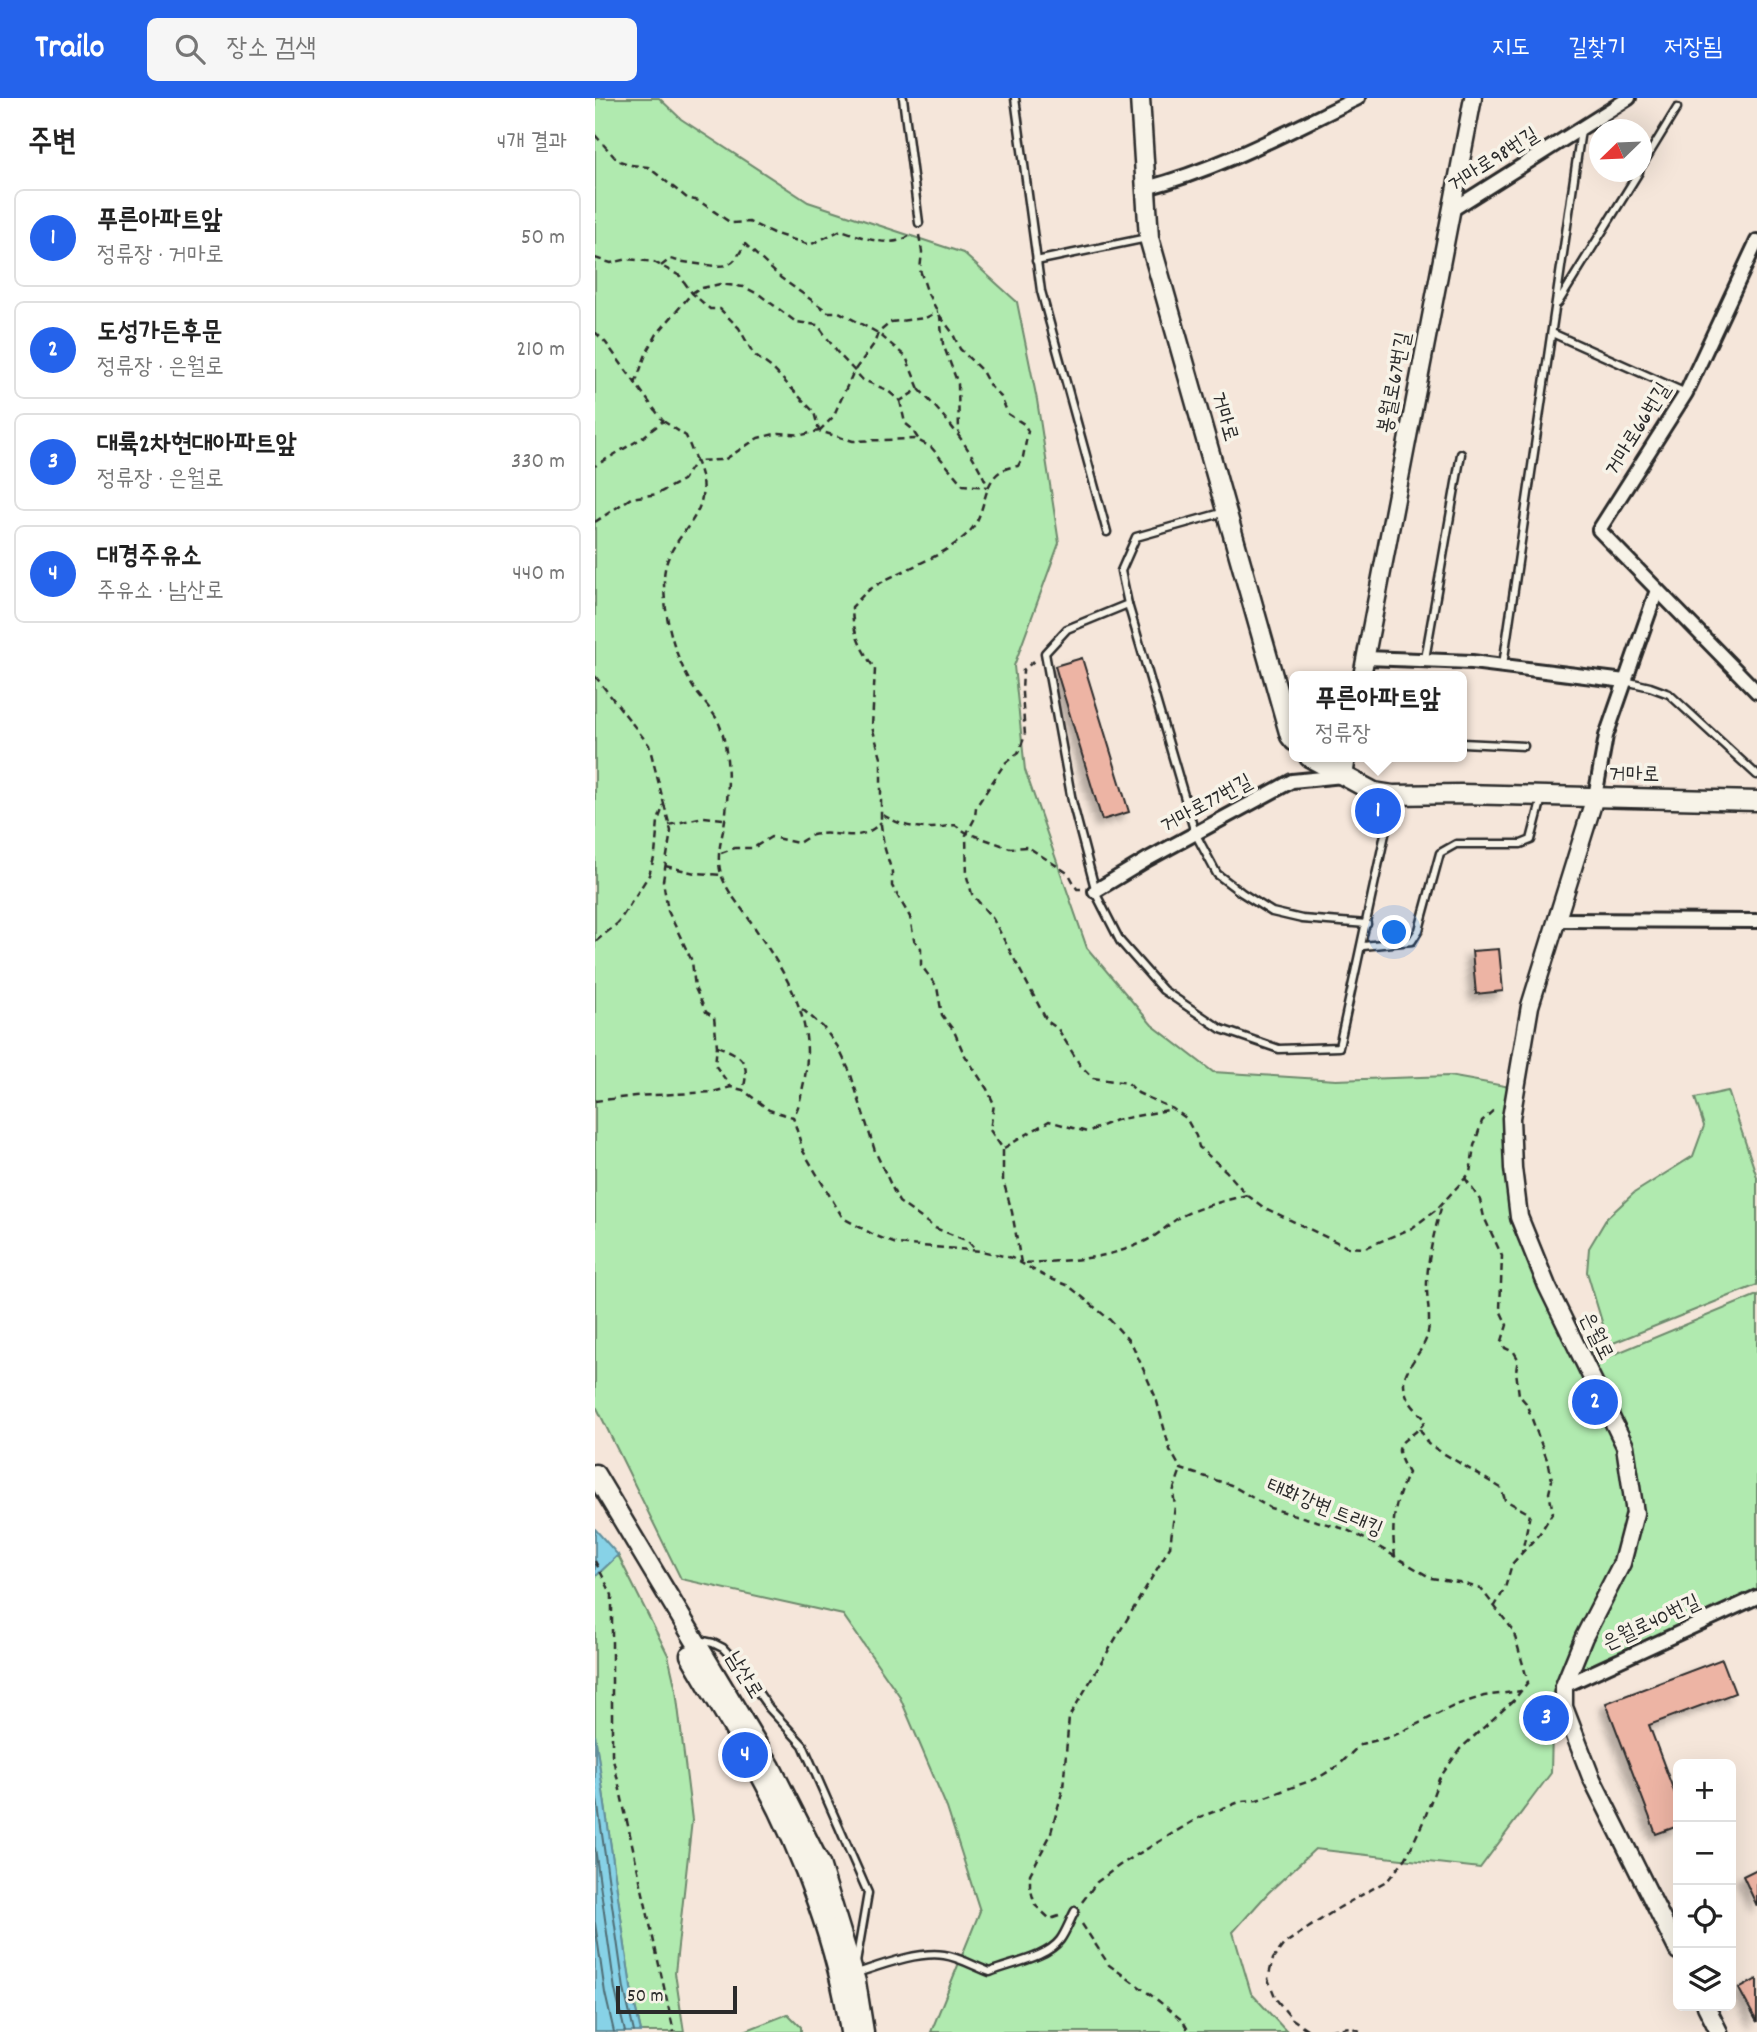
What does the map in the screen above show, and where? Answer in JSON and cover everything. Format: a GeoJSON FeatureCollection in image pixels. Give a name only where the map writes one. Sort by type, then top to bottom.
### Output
{"type":"FeatureCollection","features":[{"type":"Feature","properties":{"kind":"main road","name":"거마로"},"geometry":{"type":"LineString","coordinates":[[1140,98],[1149,238],[1289,732]]}},
{"type":"Feature","properties":{"kind":"main road","name":"거마로"},"geometry":{"type":"LineString","coordinates":[[1318,762],[1374,792],[1393,795],[1460,794],[1757,801]]}},
{"type":"Feature","properties":{"kind":"main road","name":"남산로"},"geometry":{"type":"LineString","coordinates":[[595,1474],[771,1767],[820,1864],[854,1974],[864,2032]]}},
{"type":"Feature","properties":{"kind":"main road","name":"남산로"},"geometry":{"type":"LineString","coordinates":[[595,1492],[764,1782],[809,1881],[844,1992],[850,2032]]}},
{"type":"Feature","properties":{"kind":"street"},"geometry":{"type":"LineString","coordinates":[[1146,188],[1184,178],[1215,165],[1358,98]]}},
{"type":"Feature","properties":{"kind":"street","name":"봉월로67번길"},"geometry":{"type":"LineString","coordinates":[[1363,671],[1473,98]]}},
{"type":"Feature","properties":{"kind":"street","name":"거마로98번길"},"geometry":{"type":"LineString","coordinates":[[1450,211],[1629,98]]}},
{"type":"Feature","properties":{"kind":"street","name":"거마로66번길"},"geometry":{"type":"LineString","coordinates":[[1757,242],[1686,393],[1599,530],[1757,692]]}},
{"type":"Feature","properties":{"kind":"street"},"geometry":{"type":"LineString","coordinates":[[1595,797],[1606,736],[1657,590]]}},
{"type":"Feature","properties":{"kind":"street"},"geometry":{"type":"LineString","coordinates":[[1366,658],[1503,665],[1625,681]]}},
{"type":"Feature","properties":{"kind":"street"},"geometry":{"type":"LineString","coordinates":[[1344,776],[1346,762]]}},
{"type":"Feature","properties":{"kind":"street","name":"거마로77번길"},"geometry":{"type":"LineString","coordinates":[[1095,891],[1292,781],[1344,776]]}},
{"type":"Feature","properties":{"kind":"street","name":"은월로"},"geometry":{"type":"LineString","coordinates":[[1564,1686],[1584,1637],[1622,1563],[1635,1513],[1625,1446],[1547,1286],[1519,1217],[1511,1118],[1530,1006],[1595,797]]}},
{"type":"Feature","properties":{"kind":"street"},"geometry":{"type":"LineString","coordinates":[[1557,920],[1757,920]]}},
{"type":"Feature","properties":{"kind":"street","name":"은월로40번길"},"geometry":{"type":"LineString","coordinates":[[1564,1686],[1757,1597]]}},
{"type":"Feature","properties":{"kind":"street"},"geometry":{"type":"LineString","coordinates":[[1564,1686],[1564,1707],[1591,1777],[1676,1948]]}},
{"type":"Feature","properties":{"kind":"street"},"geometry":{"type":"LineString","coordinates":[[1708,2011],[1719,2032]]}},
{"type":"Feature","properties":{"kind":"lane"},"geometry":{"type":"LineString","coordinates":[[904,98],[919,223]]}},
{"type":"Feature","properties":{"kind":"lane"},"geometry":{"type":"LineString","coordinates":[[1015,98],[1041,291],[1107,532]]}},
{"type":"Feature","properties":{"kind":"lane"},"geometry":{"type":"LineString","coordinates":[[1652,149],[1677,108]]}},
{"type":"Feature","properties":{"kind":"lane"},"geometry":{"type":"LineString","coordinates":[[1503,665],[1581,128]]}},
{"type":"Feature","properties":{"kind":"lane"},"geometry":{"type":"LineString","coordinates":[[1555,307],[1633,182]]}},
{"type":"Feature","properties":{"kind":"lane"},"geometry":{"type":"LineString","coordinates":[[1036,261],[1149,238]]}},
{"type":"Feature","properties":{"kind":"lane"},"geometry":{"type":"LineString","coordinates":[[1552,333],[1686,393]]}},
{"type":"Feature","properties":{"kind":"lane"},"geometry":{"type":"LineString","coordinates":[[1425,661],[1461,454]]}},
{"type":"Feature","properties":{"kind":"lane"},"geometry":{"type":"LineString","coordinates":[[1226,512],[1136,537],[1121,571],[1128,604],[1195,834],[1217,874],[1272,912],[1302,919],[1367,925]]}},
{"type":"Feature","properties":{"kind":"lane"},"geometry":{"type":"LineString","coordinates":[[1128,604],[1067,629],[1045,653],[1072,801],[1095,891],[1120,941],[1163,990],[1221,1030],[1279,1049],[1339,1047],[1363,946],[1393,795]]}},
{"type":"Feature","properties":{"kind":"lane"},"geometry":{"type":"LineString","coordinates":[[1625,681],[1669,694],[1757,775]]}},
{"type":"Feature","properties":{"kind":"lane"},"geometry":{"type":"LineString","coordinates":[[1467,743],[1524,746]]}},
{"type":"Feature","properties":{"kind":"lane"},"geometry":{"type":"LineString","coordinates":[[1363,946],[1412,941],[1419,930],[1440,853],[1457,844],[1521,844],[1531,840],[1543,796]]}},
{"type":"Feature","properties":{"kind":"lane"},"geometry":{"type":"LineString","coordinates":[[695,1640],[723,1648],[740,1666],[769,1709],[803,1745],[868,1893],[854,1974],[887,1963],[930,1954],[946,1955],[991,1972],[1026,1958],[1045,1954],[1060,1940],[1075,1911]]}},
{"type":"Feature","properties":{"kind":"path"},"geometry":{"type":"LineString","coordinates":[[595,135],[617,160],[648,167],[687,198],[699,201],[731,223],[749,222],[810,245],[841,230],[888,243],[909,236],[919,223]]}},
{"type":"Feature","properties":{"kind":"path"},"geometry":{"type":"LineString","coordinates":[[919,223],[922,252],[920,270],[928,294],[960,349],[982,371],[990,386],[1001,397],[1008,414],[1024,424],[1028,431],[1023,457],[1018,466],[998,472],[988,487],[976,524],[957,544],[945,552],[919,562],[871,588],[852,607],[852,626],[865,656],[876,669],[872,727],[881,758],[881,825],[892,872],[892,886],[910,917],[913,940],[921,948],[921,965],[937,987],[942,1014],[994,1104],[990,1130],[1003,1149],[1003,1180],[1021,1263]]}},
{"type":"Feature","properties":{"kind":"path"},"geometry":{"type":"LineString","coordinates":[[661,266],[670,259],[688,264],[726,266],[736,260],[745,244],[781,278],[828,312],[839,312],[878,333],[906,357],[919,389],[951,423],[980,468],[988,487]]}},
{"type":"Feature","properties":{"kind":"path"},"geometry":{"type":"LineString","coordinates":[[595,258],[611,262],[628,259],[654,262],[680,276],[692,293],[710,309],[720,309],[739,328],[754,355],[772,368],[814,412],[819,431]]}},
{"type":"Feature","properties":{"kind":"path"},"geometry":{"type":"LineString","coordinates":[[635,384],[657,334],[692,293],[720,284],[744,287],[760,295],[796,322],[818,325],[837,352],[863,380],[887,390],[899,401],[905,423],[920,441]]}},
{"type":"Feature","properties":{"kind":"path"},"geometry":{"type":"LineString","coordinates":[[819,431],[833,417],[854,371],[874,344],[878,333],[891,322],[939,314]]}},
{"type":"Feature","properties":{"kind":"path"},"geometry":{"type":"LineString","coordinates":[[939,314],[943,344],[958,384],[959,437]]}},
{"type":"Feature","properties":{"kind":"path"},"geometry":{"type":"LineString","coordinates":[[595,332],[663,421],[686,436],[703,477],[702,500],[694,520],[675,545],[663,569],[664,599],[669,630],[686,672],[720,725],[729,781],[719,863],[723,875],[734,900],[779,965],[802,1009],[806,1030],[807,1066],[799,1106],[793,1117],[803,1150],[843,1218],[896,1244],[977,1251],[1012,1258],[1069,1286],[1110,1320],[1132,1344],[1156,1398],[1170,1450],[1181,1469],[1173,1492],[1175,1506],[1170,1547],[1069,1717],[1063,1789],[1050,1836],[1030,1874],[1030,1887],[1035,1905],[1050,1920],[1079,1910],[1083,1928],[1109,1965],[1184,2021],[1189,2032]]}},
{"type":"Feature","properties":{"kind":"path"},"geometry":{"type":"LineString","coordinates":[[899,401],[919,389]]}},
{"type":"Feature","properties":{"kind":"path"},"geometry":{"type":"LineString","coordinates":[[595,466],[642,438],[663,421]]}},
{"type":"Feature","properties":{"kind":"path"},"geometry":{"type":"LineString","coordinates":[[696,461],[724,460],[758,438],[779,433],[802,435],[819,431],[853,441],[915,439],[931,447],[963,485],[988,487]]}},
{"type":"Feature","properties":{"kind":"path"},"geometry":{"type":"LineString","coordinates":[[595,522],[631,499],[657,494],[683,480],[696,461]]}},
{"type":"Feature","properties":{"kind":"path"},"geometry":{"type":"LineString","coordinates":[[1045,653],[1023,670],[1025,736],[1018,753],[1005,763],[976,807],[975,818],[967,833],[967,877],[972,894],[993,919],[1047,1021],[1058,1029],[1080,1065],[1093,1078],[1128,1083],[1138,1093],[1173,1109],[1186,1118],[1199,1147],[1226,1171],[1247,1195],[1277,1214],[1347,1247],[1356,1248],[1365,1248],[1412,1228],[1442,1205],[1470,1173],[1474,1146],[1482,1121],[1516,1088]]}},
{"type":"Feature","properties":{"kind":"path"},"geometry":{"type":"LineString","coordinates":[[595,676],[649,746],[671,831],[663,881],[668,911],[692,961],[695,988],[706,1012],[714,1017],[717,1046],[715,1065],[731,1087]]}},
{"type":"Feature","properties":{"kind":"path"},"geometry":{"type":"LineString","coordinates":[[595,942],[618,923],[649,875],[655,855],[658,821],[664,804]]}},
{"type":"Feature","properties":{"kind":"path"},"geometry":{"type":"LineString","coordinates":[[883,815],[897,823],[927,830],[955,825],[967,833],[1010,848],[1028,847],[1069,874],[1077,889],[1095,891]]}},
{"type":"Feature","properties":{"kind":"path"},"geometry":{"type":"LineString","coordinates":[[669,825],[703,817],[725,819]]}},
{"type":"Feature","properties":{"kind":"path"},"geometry":{"type":"LineString","coordinates":[[720,853],[736,848],[753,848],[771,837],[798,843],[812,835],[863,835],[874,830],[881,822],[881,825]]}},
{"type":"Feature","properties":{"kind":"path"},"geometry":{"type":"LineString","coordinates":[[665,866],[695,873],[723,875]]}},
{"type":"Feature","properties":{"kind":"path"},"geometry":{"type":"LineString","coordinates":[[802,1009],[823,1027],[838,1047],[850,1072],[875,1152],[899,1202],[935,1228],[968,1241],[977,1251]]}},
{"type":"Feature","properties":{"kind":"path"},"geometry":{"type":"LineString","coordinates":[[717,1046],[737,1054],[742,1059],[748,1075],[743,1090]]}},
{"type":"Feature","properties":{"kind":"path"},"geometry":{"type":"LineString","coordinates":[[595,1101],[713,1092],[731,1087],[743,1090],[769,1110],[793,1117]]}},
{"type":"Feature","properties":{"kind":"path"},"geometry":{"type":"LineString","coordinates":[[1003,1149],[1049,1121],[1087,1132],[1117,1120],[1173,1109]]}},
{"type":"Feature","properties":{"kind":"path"},"geometry":{"type":"LineString","coordinates":[[1465,1178],[1480,1200],[1484,1217],[1502,1256],[1500,1310],[1507,1325],[1502,1341],[1505,1348],[1514,1352],[1518,1359],[1516,1371],[1519,1395],[1526,1403],[1538,1431],[1552,1480],[1549,1493],[1553,1512],[1539,1534],[1512,1564],[1505,1588],[1495,1606]]}},
{"type":"Feature","properties":{"kind":"path"},"geometry":{"type":"LineString","coordinates":[[1021,1263],[1089,1260],[1107,1255],[1153,1237],[1179,1218],[1247,1195]]}},
{"type":"Feature","properties":{"kind":"path"},"geometry":{"type":"LineString","coordinates":[[1395,1557],[1393,1535],[1397,1497],[1408,1473],[1399,1458],[1398,1448],[1405,1439],[1420,1429],[1426,1420],[1411,1405],[1404,1382],[1406,1373],[1419,1355],[1428,1335],[1427,1266],[1442,1205]]}},
{"type":"Feature","properties":{"kind":"path"},"geometry":{"type":"LineString","coordinates":[[1420,1429],[1428,1444],[1501,1488],[1505,1500],[1530,1514],[1522,1552]]}},
{"type":"Feature","properties":{"kind":"path","name":"태화강변 트래킹"},"geometry":{"type":"LineString","coordinates":[[1181,1469],[1231,1485],[1269,1507],[1345,1530],[1431,1578],[1459,1582],[1481,1589],[1513,1630],[1528,1682],[1521,1691]]}},
{"type":"Feature","properties":{"kind":"path"},"geometry":{"type":"LineString","coordinates":[[595,1561],[613,1595],[612,1754],[674,2032]]}},
{"type":"Feature","properties":{"kind":"path"},"geometry":{"type":"LineString","coordinates":[[1075,1911],[1097,1882],[1200,1816],[1242,1801],[1257,1800],[1318,1778],[1339,1765],[1361,1744],[1391,1737],[1456,1705],[1484,1696],[1521,1691]]}},
{"type":"Feature","properties":{"kind":"path"},"geometry":{"type":"LineString","coordinates":[[1311,2032],[1291,2018],[1276,1999],[1268,1979],[1273,1958],[1284,1944],[1388,1880],[1406,1858],[1439,1779],[1460,1749],[1521,1691]]}},
{"type":"Feature","properties":{"kind":"path"},"geometry":{"type":"LineString","coordinates":[[1318,2032],[1350,2027],[1363,2032]]}},
{"type":"Feature","properties":{"kind":"green space"},"geometry":{"type":"Polygon","coordinates":[[[595,98],[659,98],[681,119],[808,202],[963,253],[1017,302],[1037,400],[1059,543],[1014,666],[1025,770],[1087,948],[1152,1025],[1213,1072],[1336,1080],[1449,1076],[1516,1088],[1510,1221],[1595,1402],[1625,1446],[1586,1366],[1757,1295],[1757,1589],[1568,1678],[1633,1518],[1553,1690],[1551,1773],[1480,1868],[1315,1849],[1268,1893],[1233,1932],[1251,1993],[1287,2032],[931,2032],[980,1911],[947,1808],[899,1695],[843,1615],[681,1579],[595,1407],[595,98]]]}},
{"type":"Feature","properties":{"kind":"green space"},"geometry":{"type":"Polygon","coordinates":[[[1728,1091],[1757,1177],[1757,1285],[1581,1356],[1603,1325],[1587,1272],[1589,1248],[1607,1218],[1634,1193],[1693,1156],[1704,1126],[1695,1098],[1728,1091]]]}},
{"type":"Feature","properties":{"kind":"green space"},"geometry":{"type":"Polygon","coordinates":[[[618,1555],[668,1655],[676,1690],[692,1820],[675,1973],[684,2032],[641,2032],[631,1988],[595,1735],[595,1577],[618,1555]]]}},
{"type":"Feature","properties":{"kind":"green space"},"geometry":{"type":"Polygon","coordinates":[[[788,2014],[801,2027],[801,2032],[742,2032],[788,2014]]]}},
{"type":"Feature","properties":{"kind":"water"},"geometry":{"type":"Polygon","coordinates":[[[595,1529],[618,1555],[595,1577],[595,1529]]]}},
{"type":"Feature","properties":{"kind":"water"},"geometry":{"type":"Polygon","coordinates":[[[595,1735],[631,1988],[641,2032],[595,2032],[595,1735]]]}},
{"type":"Feature","properties":{"kind":"building"},"geometry":{"type":"Polygon","coordinates":[[[1082,658],[1129,812],[1102,820],[1055,666],[1082,658]]]}},
{"type":"Feature","properties":{"kind":"building"},"geometry":{"type":"Polygon","coordinates":[[[1499,949],[1503,991],[1476,994],[1472,951],[1499,949]]]}},
{"type":"Feature","properties":{"kind":"building"},"geometry":{"type":"Polygon","coordinates":[[[1722,1659],[1735,1693],[1649,1725],[1673,1789],[1673,1828],[1656,1834],[1606,1703],[1722,1659]]]}},
{"type":"Feature","properties":{"kind":"building"},"geometry":{"type":"Polygon","coordinates":[[[1757,1869],[1757,1906],[1743,1876],[1757,1869]]]}},
{"type":"Feature","properties":{"kind":"building"},"geometry":{"type":"Polygon","coordinates":[[[1757,1979],[1757,2022],[1739,1989],[1757,1979]]]}},
{"type":"Feature","properties":{"kind":"place","name":"푸른아파트앞"},"geometry":{"type":"Point","coordinates":[1378,811]}},
{"type":"Feature","properties":{"kind":"place","name":"도성가든후문"},"geometry":{"type":"Point","coordinates":[1595,1402]}},
{"type":"Feature","properties":{"kind":"place","name":"대륙2차현대아파트앞"},"geometry":{"type":"Point","coordinates":[1546,1718]}},
{"type":"Feature","properties":{"kind":"place","name":"대경주유소"},"geometry":{"type":"Point","coordinates":[745,1755]}}]}
